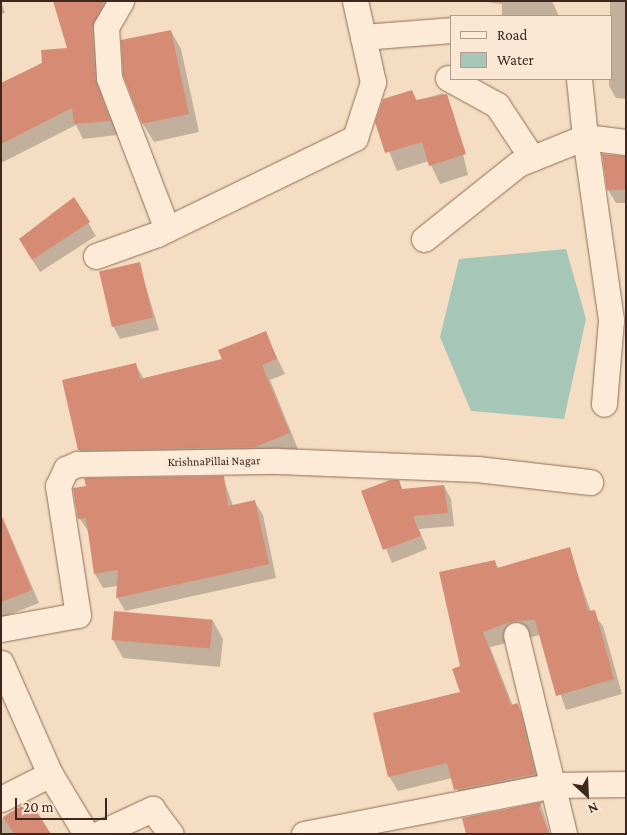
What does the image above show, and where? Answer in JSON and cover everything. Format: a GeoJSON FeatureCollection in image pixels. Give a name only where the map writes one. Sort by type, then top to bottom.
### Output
{"type":"FeatureCollection","features":[{"type":"Feature","properties":{"kind":"street"},"geometry":{"type":"LineString","coordinates":[[121,1],[106,27],[109,78],[167,229]]}},
{"type":"Feature","properties":{"kind":"street"},"geometry":{"type":"LineString","coordinates":[[96,256],[167,229],[354,138],[373,82],[355,1]]}},
{"type":"Feature","properties":{"kind":"street"},"geometry":{"type":"LineString","coordinates":[[363,37],[450,30]]}},
{"type":"Feature","properties":{"kind":"street"},"geometry":{"type":"LineString","coordinates":[[452,80],[497,105],[532,158]]}},
{"type":"Feature","properties":{"kind":"street"},"geometry":{"type":"LineString","coordinates":[[579,80],[585,137],[611,320],[604,404]]}},
{"type":"Feature","properties":{"kind":"street"},"geometry":{"type":"LineString","coordinates":[[424,239],[518,164],[585,137],[626,142]]}},
{"type":"Feature","properties":{"kind":"street","name":"KrishnaPillai Nagar"},"geometry":{"type":"LineString","coordinates":[[1,628],[78,615],[58,486],[66,469],[76,464],[278,461],[477,469],[590,482]]}},
{"type":"Feature","properties":{"kind":"street"},"geometry":{"type":"LineString","coordinates":[[516,635],[554,785],[564,834]]}},
{"type":"Feature","properties":{"kind":"street"},"geometry":{"type":"LineString","coordinates":[[1,663],[50,774],[86,834]]}},
{"type":"Feature","properties":{"kind":"street"},"geometry":{"type":"LineString","coordinates":[[1,799],[50,774]]}},
{"type":"Feature","properties":{"kind":"street"},"geometry":{"type":"LineString","coordinates":[[304,834],[554,785],[626,784]]}},
{"type":"Feature","properties":{"kind":"street"},"geometry":{"type":"LineString","coordinates":[[98,834],[152,809],[171,834]]}},
{"type":"Feature","properties":{"kind":"water"},"geometry":{"type":"Polygon","coordinates":[[[566,249],[586,319],[564,419],[471,411],[440,337],[459,259],[566,249]]]}},
{"type":"Feature","properties":{"kind":"building"},"geometry":{"type":"Polygon","coordinates":[[[53,1],[104,1],[92,28],[95,79],[110,121],[74,124],[72,108],[1,144],[1,83],[42,63],[41,50],[67,48],[53,1]]]}},
{"type":"Feature","properties":{"kind":"building"},"geometry":{"type":"Polygon","coordinates":[[[171,30],[189,114],[142,124],[123,75],[121,40],[171,30]]]}},
{"type":"Feature","properties":{"kind":"building"},"geometry":{"type":"Polygon","coordinates":[[[412,90],[416,100],[447,94],[466,154],[429,166],[422,142],[385,153],[375,122],[383,99],[412,90]]]}},
{"type":"Feature","properties":{"kind":"building"},"geometry":{"type":"Polygon","coordinates":[[[602,154],[626,156],[626,190],[607,190],[602,154]]]}},
{"type":"Feature","properties":{"kind":"building"},"geometry":{"type":"Polygon","coordinates":[[[74,197],[90,222],[32,260],[19,239],[74,197]]]}},
{"type":"Feature","properties":{"kind":"building"},"geometry":{"type":"Polygon","coordinates":[[[140,262],[153,318],[112,327],[99,271],[140,262]]]}},
{"type":"Feature","properties":{"kind":"building"},"geometry":{"type":"Polygon","coordinates":[[[266,331],[277,359],[262,365],[290,433],[255,447],[78,450],[62,380],[136,363],[140,379],[222,359],[218,350],[266,331]]]}},
{"type":"Feature","properties":{"kind":"building"},"geometry":{"type":"Polygon","coordinates":[[[224,476],[228,506],[255,500],[269,564],[116,598],[118,570],[94,574],[86,518],[78,519],[73,488],[86,486],[84,478],[224,476]]]}},
{"type":"Feature","properties":{"kind":"building"},"geometry":{"type":"Polygon","coordinates":[[[390,480],[399,480],[402,489],[444,485],[448,513],[413,516],[421,536],[383,550],[361,491],[390,480]]]}},
{"type":"Feature","properties":{"kind":"building"},"geometry":{"type":"Polygon","coordinates":[[[1,515],[32,590],[1,602],[1,515]]]}},
{"type":"Feature","properties":{"kind":"building"},"geometry":{"type":"Polygon","coordinates":[[[570,547],[588,611],[595,610],[614,679],[556,696],[535,620],[513,621],[483,632],[511,705],[518,703],[535,774],[454,790],[447,763],[388,777],[373,713],[460,692],[452,669],[460,666],[439,572],[495,560],[497,568],[570,547]]]}},
{"type":"Feature","properties":{"kind":"building"},"geometry":{"type":"Polygon","coordinates":[[[114,611],[213,620],[210,649],[111,640],[114,611]]]}},
{"type":"Feature","properties":{"kind":"building"},"geometry":{"type":"Polygon","coordinates":[[[30,801],[51,834],[14,834],[3,817],[30,801]]]}},
{"type":"Feature","properties":{"kind":"building"},"geometry":{"type":"Polygon","coordinates":[[[542,802],[539,808],[549,834],[466,834],[462,818],[542,802]]]}}]}
